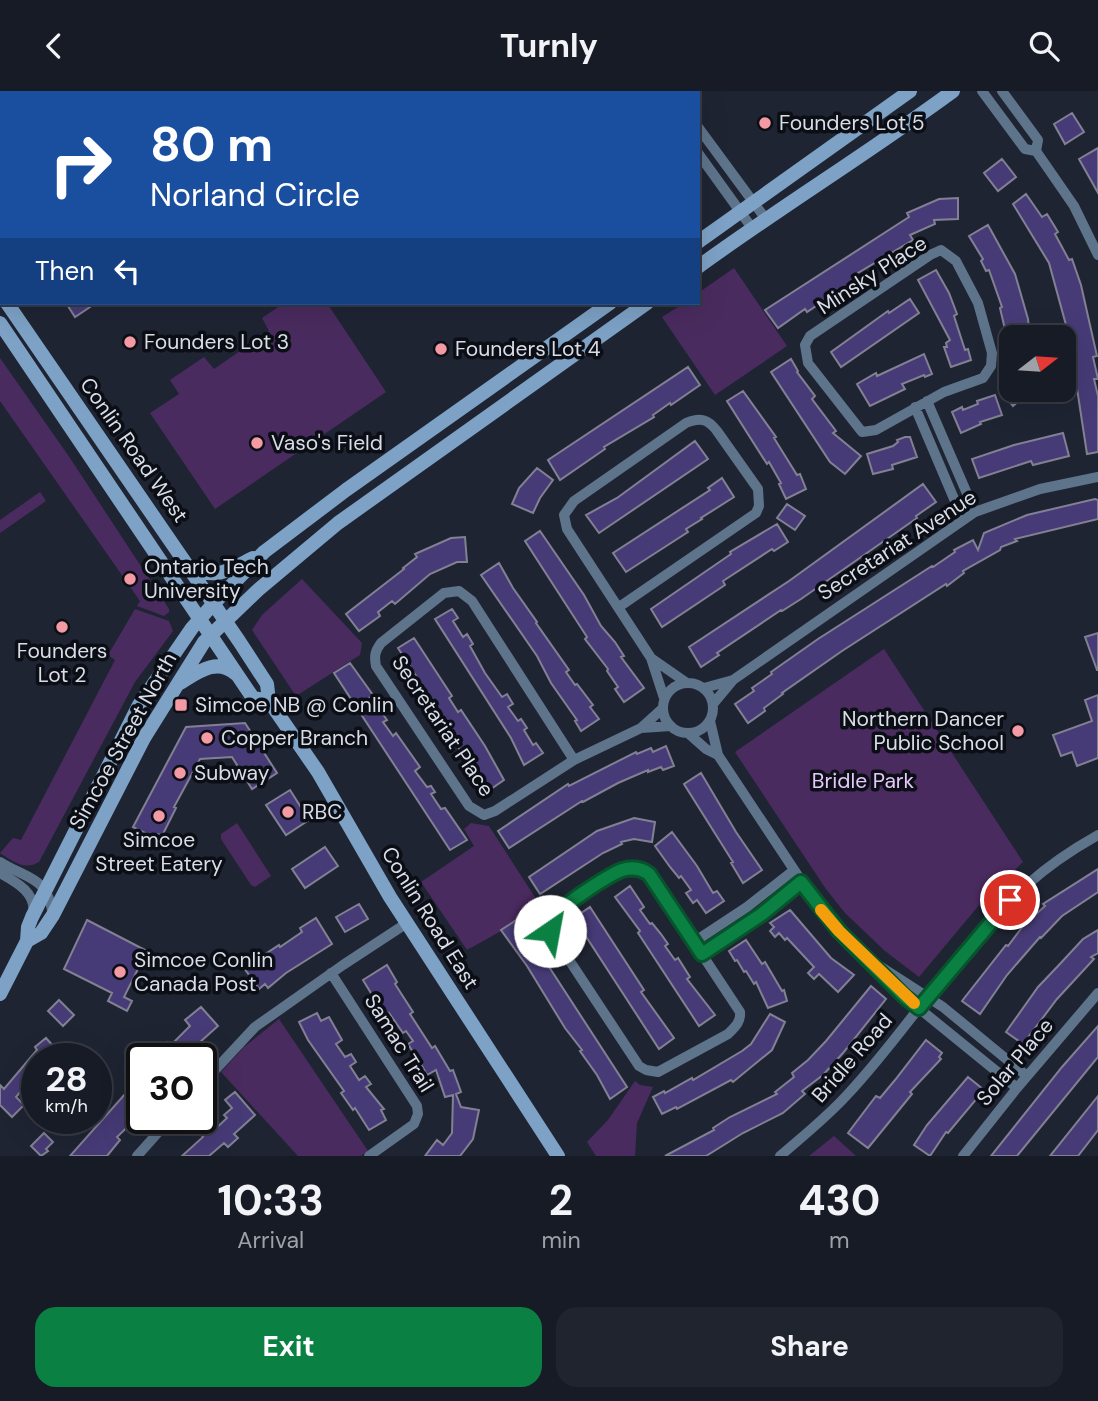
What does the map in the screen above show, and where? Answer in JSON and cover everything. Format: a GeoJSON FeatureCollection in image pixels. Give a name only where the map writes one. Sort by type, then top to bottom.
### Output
{"type":"FeatureCollection","features":[{"type":"Feature","properties":{"kind":"main road"},"geometry":{"type":"LineString","coordinates":[[700,241],[911,91]]}},
{"type":"Feature","properties":{"kind":"main road"},"geometry":{"type":"LineString","coordinates":[[700,266],[765,218],[901,129],[953,91]]}},
{"type":"Feature","properties":{"kind":"main road","name":"Conlin Road West"},"geometry":{"type":"LineString","coordinates":[[9,305],[225,620]]}},
{"type":"Feature","properties":{"kind":"main road","name":"Simcoe Street North"},"geometry":{"type":"LineString","coordinates":[[0,994],[27,941],[32,916],[139,705],[214,603],[264,552],[346,490],[607,305]]}},
{"type":"Feature","properties":{"kind":"main road","name":"Simcoe Street North"},"geometry":{"type":"LineString","coordinates":[[27,941],[41,933],[53,915],[144,738],[211,635],[225,620],[302,551],[338,523],[644,305]]}},
{"type":"Feature","properties":{"kind":"main road","name":"Conlin Road West"},"geometry":{"type":"LineString","coordinates":[[0,323],[200,619]]}},
{"type":"Feature","properties":{"kind":"main road"},"geometry":{"type":"LineString","coordinates":[[190,568],[202,574],[214,575],[226,572],[264,552]]}},
{"type":"Feature","properties":{"kind":"main road","name":"Conlin Road East"},"geometry":{"type":"LineString","coordinates":[[200,619],[253,698],[269,701]]}},
{"type":"Feature","properties":{"kind":"main road","name":"Conlin Road East"},"geometry":{"type":"LineString","coordinates":[[225,620],[267,684],[269,701],[318,772],[407,923],[558,1156]]}},
{"type":"Feature","properties":{"kind":"main road"},"geometry":{"type":"LineString","coordinates":[[176,686],[194,674],[219,666],[228,667],[238,675]]}},
{"type":"Feature","properties":{"kind":"street"},"geometry":{"type":"LineString","coordinates":[[982,91],[1025,149],[1036,151]]}},
{"type":"Feature","properties":{"kind":"street"},"geometry":{"type":"LineString","coordinates":[[1002,91],[1038,140],[1036,151],[1074,206],[1098,252]]}},
{"type":"Feature","properties":{"kind":"street"},"geometry":{"type":"LineString","coordinates":[[700,130],[765,218]]}},
{"type":"Feature","properties":{"kind":"street"},"geometry":{"type":"LineString","coordinates":[[700,156],[752,228]]}},
{"type":"Feature","properties":{"kind":"street","name":"Minsky Place"},"geometry":{"type":"LineString","coordinates":[[941,250],[956,261],[978,303],[992,353],[991,366],[983,378],[927,401],[876,430],[862,432],[808,363],[805,345],[810,336],[941,250]]}},
{"type":"Feature","properties":{"kind":"street"},"geometry":{"type":"LineString","coordinates":[[927,401],[975,512]]}},
{"type":"Feature","properties":{"kind":"street"},"geometry":{"type":"LineString","coordinates":[[915,407],[963,520]]}},
{"type":"Feature","properties":{"kind":"street"},"geometry":{"type":"LineString","coordinates":[[619,607],[756,513],[760,506],[758,489],[711,423],[704,419],[686,423],[574,501],[564,515],[567,529],[651,658],[671,726],[689,734],[706,749],[718,755]]}},
{"type":"Feature","properties":{"kind":"street","name":"Secretariat Avenue"},"geometry":{"type":"LineString","coordinates":[[713,704],[733,680],[975,512],[1040,489],[1098,477]]}},
{"type":"Feature","properties":{"kind":"street","name":"Secretariat Place"},"geometry":{"type":"LineString","coordinates":[[574,760],[472,601],[458,591],[444,593],[381,643],[376,650],[376,666],[469,806],[484,815],[495,811],[574,760],[641,729],[671,726]]}},
{"type":"Feature","properties":{"kind":"street"},"geometry":{"type":"LineString","coordinates":[[651,658],[671,674],[704,688],[713,704],[710,721],[718,755],[801,882],[839,931],[905,997],[1017,1088]]}},
{"type":"Feature","properties":{"kind":"street","name":"Secretariat Avenue"},"geometry":{"type":"LineString","coordinates":[[704,688],[733,680]]}},
{"type":"Feature","properties":{"kind":"street"},"geometry":{"type":"LineString","coordinates":[[663,704],[672,689],[687,683]]}},
{"type":"Feature","properties":{"kind":"street","name":"Secretariat Place"},"geometry":{"type":"LineString","coordinates":[[641,729],[663,704]]}},
{"type":"Feature","properties":{"kind":"street"},"geometry":{"type":"LineString","coordinates":[[689,734],[710,721]]}},
{"type":"Feature","properties":{"kind":"street","name":"Bridle Road"},"geometry":{"type":"LineString","coordinates":[[780,1156],[817,1127],[850,1093],[1010,900],[1055,862],[1098,835]]}},
{"type":"Feature","properties":{"kind":"street"},"geometry":{"type":"LineString","coordinates":[[0,862],[46,889],[51,898],[53,915]]}},
{"type":"Feature","properties":{"kind":"street"},"geometry":{"type":"LineString","coordinates":[[642,869],[649,874],[702,954],[737,1005],[741,1018],[728,1034],[663,1070],[652,1072],[639,1066],[554,939],[550,922],[561,908],[621,871],[642,869]]}},
{"type":"Feature","properties":{"kind":"street"},"geometry":{"type":"LineString","coordinates":[[694,942],[747,907],[793,870]]}},
{"type":"Feature","properties":{"kind":"street"},"geometry":{"type":"LineString","coordinates":[[0,873],[14,881],[32,898],[32,916]]}},
{"type":"Feature","properties":{"kind":"street"},"geometry":{"type":"LineString","coordinates":[[702,954],[762,914],[801,882]]}},
{"type":"Feature","properties":{"kind":"street"},"geometry":{"type":"LineString","coordinates":[[217,1068],[255,1027],[331,972],[407,923]]}},
{"type":"Feature","properties":{"kind":"street"},"geometry":{"type":"LineString","coordinates":[[870,960],[928,996],[1027,1076]]}},
{"type":"Feature","properties":{"kind":"street","name":"Samac Trail"},"geometry":{"type":"LineString","coordinates":[[331,972],[417,1106],[418,1114],[414,1124],[369,1156]]}},
{"type":"Feature","properties":{"kind":"street","name":"Solar Place"},"geometry":{"type":"LineString","coordinates":[[963,1156],[1098,993]]}},
{"type":"Feature","properties":{"kind":"street"},"geometry":{"type":"LineString","coordinates":[[137,1156],[157,1134]]}},
{"type":"Feature","properties":{"kind":"green space"},"geometry":{"type":"Polygon","coordinates":[[[734,268],[787,346],[715,395],[662,317],[681,305],[700,305],[700,292],[734,268]]]}},
{"type":"Feature","properties":{"kind":"green space","name":"Vaso's Field"},"geometry":{"type":"Polygon","coordinates":[[[281,305],[328,305],[386,392],[215,509],[150,413],[179,394],[170,380],[204,357],[214,369],[269,331],[262,318],[281,305]]]}},
{"type":"Feature","properties":{"kind":"green space"},"geometry":{"type":"Polygon","coordinates":[[[0,358],[70,458],[169,609],[164,616],[137,606],[140,601],[0,401],[0,358]]]}},
{"type":"Feature","properties":{"kind":"green space"},"geometry":{"type":"Polygon","coordinates":[[[40,492],[46,501],[0,533],[0,520],[40,492]]]}},
{"type":"Feature","properties":{"kind":"green space"},"geometry":{"type":"Polygon","coordinates":[[[302,579],[362,643],[360,655],[296,696],[252,630],[262,615],[302,579]]]}},
{"type":"Feature","properties":{"kind":"green space"},"geometry":{"type":"Polygon","coordinates":[[[135,609],[169,621],[173,631],[135,682],[39,862],[28,866],[14,862],[0,853],[13,838],[21,840],[115,660],[108,655],[135,609]]]}},
{"type":"Feature","properties":{"kind":"green space","name":"Bridle Park"},"geometry":{"type":"Polygon","coordinates":[[[884,649],[1023,862],[980,904],[919,977],[885,951],[845,913],[826,889],[735,752],[884,649]]]}},
{"type":"Feature","properties":{"kind":"green space"},"geometry":{"type":"Polygon","coordinates":[[[237,823],[271,876],[255,887],[251,885],[221,839],[221,834],[237,823]]]}},
{"type":"Feature","properties":{"kind":"green space"},"geometry":{"type":"Polygon","coordinates":[[[471,823],[489,826],[542,908],[467,950],[421,882],[474,846],[464,829],[471,823]]]}},
{"type":"Feature","properties":{"kind":"green space"},"geometry":{"type":"Polygon","coordinates":[[[279,1019],[368,1151],[361,1156],[298,1156],[221,1072],[244,1047],[279,1019]]]}},
{"type":"Feature","properties":{"kind":"green space"},"geometry":{"type":"Polygon","coordinates":[[[635,1081],[640,1085],[653,1087],[637,1123],[635,1156],[596,1156],[587,1142],[608,1120],[635,1081]]]}},
{"type":"Feature","properties":{"kind":"green space"},"geometry":{"type":"Polygon","coordinates":[[[834,1136],[856,1156],[809,1156],[834,1136]]]}},
{"type":"Feature","properties":{"kind":"building"},"geometry":{"type":"Polygon","coordinates":[[[1072,113],[1084,132],[1065,144],[1054,124],[1072,113]]]}},
{"type":"Feature","properties":{"kind":"building"},"geometry":{"type":"Polygon","coordinates":[[[1098,148],[1098,193],[1079,159],[1098,148]]]}},
{"type":"Feature","properties":{"kind":"building"},"geometry":{"type":"Polygon","coordinates":[[[1002,159],[1016,177],[998,191],[984,173],[1002,159]]]}},
{"type":"Feature","properties":{"kind":"building"},"geometry":{"type":"Polygon","coordinates":[[[1026,194],[1042,217],[1047,214],[1058,232],[1055,234],[1069,260],[1072,259],[1081,285],[1097,356],[1093,357],[1098,379],[1094,379],[1098,396],[1098,452],[1087,454],[1076,382],[1076,325],[1066,325],[1049,263],[1013,204],[1026,194]]]}},
{"type":"Feature","properties":{"kind":"building"},"geometry":{"type":"Polygon","coordinates":[[[958,198],[958,219],[934,220],[935,224],[910,235],[913,240],[853,276],[856,280],[827,302],[825,300],[807,312],[805,309],[778,328],[765,310],[909,217],[907,213],[939,199],[958,198]]]}},
{"type":"Feature","properties":{"kind":"building"},"geometry":{"type":"Polygon","coordinates":[[[988,225],[1015,274],[1029,325],[1004,325],[1002,307],[989,270],[986,271],[981,261],[983,259],[969,236],[988,225]]]}},
{"type":"Feature","properties":{"kind":"building"},"geometry":{"type":"Polygon","coordinates":[[[936,270],[949,293],[965,350],[968,349],[971,360],[951,367],[944,347],[947,347],[946,343],[950,340],[918,280],[936,270]]]}},
{"type":"Feature","properties":{"kind":"building"},"geometry":{"type":"Polygon","coordinates":[[[910,299],[919,313],[841,367],[831,352],[888,311],[889,313],[910,299]]]}},
{"type":"Feature","properties":{"kind":"building"},"geometry":{"type":"Polygon","coordinates":[[[67,305],[93,305],[75,317],[67,305]]]}},
{"type":"Feature","properties":{"kind":"building"},"geometry":{"type":"Polygon","coordinates":[[[924,354],[932,374],[902,384],[905,389],[870,406],[857,384],[876,373],[877,376],[924,354]]]}},
{"type":"Feature","properties":{"kind":"building"},"geometry":{"type":"Polygon","coordinates":[[[791,359],[815,396],[812,399],[836,431],[833,433],[861,456],[845,474],[830,462],[771,372],[791,359]]]}},
{"type":"Feature","properties":{"kind":"building"},"geometry":{"type":"Polygon","coordinates":[[[688,367],[700,385],[604,447],[605,449],[560,480],[548,460],[688,367]]]}},
{"type":"Feature","properties":{"kind":"building"},"geometry":{"type":"Polygon","coordinates":[[[743,391],[776,437],[774,438],[797,475],[800,474],[806,489],[786,499],[779,484],[781,483],[769,462],[767,464],[727,401],[743,391]]]}},
{"type":"Feature","properties":{"kind":"building"},"geometry":{"type":"Polygon","coordinates":[[[995,395],[1002,415],[980,422],[981,424],[961,433],[952,412],[962,407],[963,410],[978,404],[977,401],[995,395]]]}},
{"type":"Feature","properties":{"kind":"building"},"geometry":{"type":"Polygon","coordinates":[[[1063,433],[1069,456],[1033,465],[1031,461],[979,478],[972,459],[1063,433]]]}},
{"type":"Feature","properties":{"kind":"building"},"geometry":{"type":"Polygon","coordinates":[[[910,437],[917,457],[892,465],[893,469],[873,474],[867,454],[893,446],[897,440],[910,437]]]}},
{"type":"Feature","properties":{"kind":"building"},"geometry":{"type":"Polygon","coordinates":[[[695,441],[708,459],[599,533],[586,515],[617,498],[695,441]]]}},
{"type":"Feature","properties":{"kind":"building"},"geometry":{"type":"Polygon","coordinates":[[[537,468],[553,480],[533,513],[512,504],[519,488],[537,468]]]}},
{"type":"Feature","properties":{"kind":"building"},"geometry":{"type":"Polygon","coordinates":[[[722,478],[734,497],[686,529],[688,532],[626,572],[613,553],[710,490],[708,488],[722,478]]]}},
{"type":"Feature","properties":{"kind":"building"},"geometry":{"type":"Polygon","coordinates":[[[923,484],[936,502],[916,516],[917,518],[801,599],[717,653],[719,655],[701,667],[689,647],[789,581],[923,484]]]}},
{"type":"Feature","properties":{"kind":"building"},"geometry":{"type":"Polygon","coordinates":[[[1098,500],[1098,519],[1015,539],[1017,541],[1001,547],[963,571],[964,573],[947,586],[946,584],[842,651],[782,693],[764,708],[765,711],[748,723],[735,704],[754,691],[752,688],[772,674],[771,672],[818,639],[933,567],[955,552],[954,550],[973,540],[978,550],[984,533],[1027,515],[1098,500]]]}},
{"type":"Feature","properties":{"kind":"building"},"geometry":{"type":"Polygon","coordinates":[[[787,504],[805,516],[795,530],[777,518],[787,504]]]}},
{"type":"Feature","properties":{"kind":"building"},"geometry":{"type":"Polygon","coordinates":[[[777,524],[788,542],[774,551],[772,549],[723,581],[725,585],[662,627],[651,609],[731,554],[730,552],[777,524]]]}},
{"type":"Feature","properties":{"kind":"building"},"geometry":{"type":"Polygon","coordinates":[[[540,531],[644,688],[624,702],[615,689],[618,687],[608,669],[585,639],[587,637],[525,541],[540,531]]]}},
{"type":"Feature","properties":{"kind":"building"},"geometry":{"type":"Polygon","coordinates":[[[465,537],[467,562],[457,562],[430,574],[395,604],[392,601],[378,612],[380,616],[359,631],[346,614],[404,569],[417,557],[415,554],[451,538],[465,537]]]}},
{"type":"Feature","properties":{"kind":"building"},"geometry":{"type":"Polygon","coordinates":[[[499,563],[569,670],[566,672],[593,705],[590,707],[599,719],[581,731],[575,721],[577,720],[551,683],[537,656],[481,575],[499,563]]]}},
{"type":"Feature","properties":{"kind":"building"},"geometry":{"type":"Polygon","coordinates":[[[452,609],[458,618],[453,621],[463,637],[467,634],[473,644],[470,646],[485,673],[502,697],[507,694],[513,704],[508,707],[527,728],[524,730],[533,745],[536,743],[543,753],[524,765],[511,738],[435,619],[452,609]]]}},
{"type":"Feature","properties":{"kind":"building"},"geometry":{"type":"Polygon","coordinates":[[[1098,633],[1098,670],[1097,670],[1085,637],[1098,633]]]}},
{"type":"Feature","properties":{"kind":"building"},"geometry":{"type":"Polygon","coordinates":[[[414,638],[452,696],[449,698],[458,712],[461,710],[504,780],[488,791],[474,767],[471,768],[465,759],[442,718],[439,720],[431,709],[425,699],[429,696],[398,648],[414,638]]]}},
{"type":"Feature","properties":{"kind":"building"},"geometry":{"type":"Polygon","coordinates":[[[350,663],[373,695],[368,699],[387,720],[383,722],[393,736],[396,733],[420,767],[415,771],[427,787],[431,786],[435,792],[431,794],[441,809],[445,808],[467,840],[450,850],[334,673],[350,663]]]}},
{"type":"Feature","properties":{"kind":"building"},"geometry":{"type":"Polygon","coordinates":[[[1098,695],[1098,758],[1077,766],[1072,752],[1061,756],[1053,735],[1092,721],[1085,700],[1098,695]]]}},
{"type":"Feature","properties":{"kind":"building"},"geometry":{"type":"Polygon","coordinates":[[[245,723],[277,773],[252,789],[232,757],[200,759],[162,836],[158,834],[155,838],[133,827],[186,727],[245,723]]]}},
{"type":"Feature","properties":{"kind":"building"},"geometry":{"type":"Polygon","coordinates":[[[666,746],[674,766],[663,770],[661,767],[648,770],[618,783],[582,801],[509,848],[498,831],[568,784],[569,786],[636,752],[637,754],[651,748],[653,752],[666,746]]]}},
{"type":"Feature","properties":{"kind":"building"},"geometry":{"type":"Polygon","coordinates":[[[701,773],[762,870],[743,883],[731,863],[733,862],[684,784],[701,773]]]}},
{"type":"Feature","properties":{"kind":"building","name":"RBC"},"geometry":{"type":"Polygon","coordinates":[[[290,790],[309,820],[286,835],[266,805],[290,790]]]}},
{"type":"Feature","properties":{"kind":"building"},"geometry":{"type":"Polygon","coordinates":[[[634,818],[655,822],[652,842],[634,839],[621,842],[622,844],[603,853],[540,894],[529,877],[597,831],[634,818]]]}},
{"type":"Feature","properties":{"kind":"building"},"geometry":{"type":"Polygon","coordinates":[[[672,832],[713,893],[717,891],[724,901],[706,913],[697,900],[693,903],[686,893],[691,890],[655,846],[672,832]]]}},
{"type":"Feature","properties":{"kind":"building"},"geometry":{"type":"Polygon","coordinates":[[[325,847],[338,866],[305,888],[292,869],[325,847]]]}},
{"type":"Feature","properties":{"kind":"building"},"geometry":{"type":"Polygon","coordinates":[[[1098,869],[1098,892],[1062,916],[1040,937],[1007,975],[980,1014],[962,1001],[1006,945],[1008,946],[1023,926],[1045,906],[1043,904],[1098,869]]]}},
{"type":"Feature","properties":{"kind":"building"},"geometry":{"type":"Polygon","coordinates":[[[630,886],[644,907],[640,910],[661,934],[668,944],[665,946],[675,960],[678,958],[690,977],[687,979],[715,1015],[699,1026],[638,933],[640,931],[615,897],[630,886]]]}},
{"type":"Feature","properties":{"kind":"building"},"geometry":{"type":"Polygon","coordinates":[[[359,904],[368,919],[345,932],[336,917],[359,904]]]}},
{"type":"Feature","properties":{"kind":"building"},"geometry":{"type":"Polygon","coordinates":[[[590,907],[644,990],[641,992],[674,1038],[659,1049],[574,918],[590,907]]]}},
{"type":"Feature","properties":{"kind":"building"},"geometry":{"type":"Polygon","coordinates":[[[790,910],[831,958],[854,975],[838,992],[819,974],[814,979],[808,973],[814,967],[787,938],[785,940],[779,933],[775,937],[770,931],[774,927],[770,923],[790,910]]]}},
{"type":"Feature","properties":{"kind":"building"},"geometry":{"type":"Polygon","coordinates":[[[316,918],[332,944],[286,973],[268,988],[265,984],[259,989],[244,968],[302,932],[300,928],[316,918]]]}},
{"type":"Feature","properties":{"kind":"building"},"geometry":{"type":"Polygon","coordinates":[[[518,919],[627,1087],[610,1099],[580,1051],[582,1050],[501,930],[518,919]]]}},
{"type":"Feature","properties":{"kind":"building"},"geometry":{"type":"Polygon","coordinates":[[[87,920],[147,951],[124,997],[132,1001],[127,1011],[108,1001],[112,993],[64,969],[87,920]]]}},
{"type":"Feature","properties":{"kind":"building"},"geometry":{"type":"Polygon","coordinates":[[[1098,930],[1098,953],[1091,957],[1094,959],[1057,999],[1023,1044],[1006,1032],[1038,987],[1083,939],[1098,930]]]}},
{"type":"Feature","properties":{"kind":"building"},"geometry":{"type":"Polygon","coordinates":[[[746,940],[762,964],[765,962],[782,991],[784,990],[787,1001],[768,1008],[756,982],[754,984],[737,960],[735,961],[729,951],[746,940]]]}},
{"type":"Feature","properties":{"kind":"building"},"geometry":{"type":"Polygon","coordinates":[[[387,965],[397,982],[395,984],[413,1012],[410,1014],[432,1048],[435,1046],[450,1071],[453,1070],[461,1092],[456,1094],[461,1107],[479,1110],[473,1139],[460,1156],[425,1156],[437,1140],[443,1145],[452,1133],[453,1095],[445,1097],[436,1070],[427,1075],[421,1064],[417,1066],[413,1059],[416,1057],[408,1044],[413,1041],[406,1031],[403,1033],[389,1013],[385,1016],[363,980],[387,965]]]}},
{"type":"Feature","properties":{"kind":"building"},"geometry":{"type":"Polygon","coordinates":[[[871,986],[886,999],[843,1053],[823,1075],[802,1091],[805,1094],[783,1113],[706,1156],[665,1156],[714,1130],[713,1128],[730,1117],[777,1094],[775,1092],[794,1077],[792,1073],[826,1041],[871,986]]]}},
{"type":"Feature","properties":{"kind":"building"},"geometry":{"type":"Polygon","coordinates":[[[59,1000],[74,1015],[63,1026],[48,1011],[59,1000]]]}},
{"type":"Feature","properties":{"kind":"building"},"geometry":{"type":"Polygon","coordinates":[[[201,1007],[218,1026],[199,1043],[173,1043],[190,1026],[185,1020],[201,1007]]]}},
{"type":"Feature","properties":{"kind":"building"},"geometry":{"type":"Polygon","coordinates":[[[317,1013],[321,1021],[329,1017],[342,1040],[336,1044],[345,1057],[351,1054],[356,1062],[350,1066],[359,1080],[365,1076],[371,1084],[366,1087],[384,1109],[381,1110],[386,1120],[369,1130],[355,1108],[353,1110],[341,1093],[344,1091],[308,1040],[299,1022],[317,1013]]]}},
{"type":"Feature","properties":{"kind":"building"},"geometry":{"type":"Polygon","coordinates":[[[770,1014],[785,1022],[772,1050],[733,1082],[731,1080],[677,1109],[676,1107],[662,1114],[653,1097],[692,1078],[693,1080],[742,1051],[751,1044],[770,1014]]]}},
{"type":"Feature","properties":{"kind":"building"},"geometry":{"type":"Polygon","coordinates":[[[1098,1026],[1098,1057],[1017,1156],[991,1156],[1062,1067],[1098,1026]]]}},
{"type":"Feature","properties":{"kind":"building"},"geometry":{"type":"Polygon","coordinates":[[[926,1040],[942,1053],[939,1057],[941,1059],[910,1092],[912,1094],[868,1148],[848,1133],[876,1096],[880,1098],[926,1040]]]}},
{"type":"Feature","properties":{"kind":"building"},"geometry":{"type":"Polygon","coordinates":[[[21,1069],[21,1091],[16,1097],[21,1102],[21,1108],[12,1117],[0,1105],[0,1085],[4,1089],[21,1069]]]}},
{"type":"Feature","properties":{"kind":"building"},"geometry":{"type":"Polygon","coordinates":[[[968,1077],[984,1090],[948,1133],[946,1132],[930,1156],[914,1145],[927,1125],[968,1077]]]}},
{"type":"Feature","properties":{"kind":"building"},"geometry":{"type":"Polygon","coordinates":[[[235,1092],[255,1115],[234,1134],[238,1138],[228,1147],[224,1143],[209,1156],[182,1156],[203,1137],[201,1134],[217,1134],[217,1127],[227,1118],[224,1115],[232,1108],[225,1100],[235,1092]]]}},
{"type":"Feature","properties":{"kind":"building"},"geometry":{"type":"Polygon","coordinates":[[[126,1093],[126,1128],[117,1137],[120,1140],[107,1156],[70,1156],[90,1134],[112,1134],[112,1109],[126,1093]]]}},
{"type":"Feature","properties":{"kind":"building"},"geometry":{"type":"Polygon","coordinates":[[[1098,1096],[1098,1130],[1078,1156],[1050,1156],[1098,1096]]]}},
{"type":"Feature","properties":{"kind":"building"},"geometry":{"type":"Polygon","coordinates":[[[43,1134],[53,1142],[41,1156],[31,1146],[43,1134]]]}},
{"type":"Feature","properties":{"kind":"slow traffic"},"geometry":{"type":"LineString","coordinates":[[821,910],[839,931],[914,1003]]}},
{"type":"Feature","properties":{"kind":"place","name":"Founders Lot 5"},"geometry":{"type":"Point","coordinates":[765,123]}},
{"type":"Feature","properties":{"kind":"place","name":"Founders Lot 3"},"geometry":{"type":"Point","coordinates":[130,342]}},
{"type":"Feature","properties":{"kind":"place","name":"Founders Lot 4"},"geometry":{"type":"Point","coordinates":[441,349]}},
{"type":"Feature","properties":{"kind":"place","name":"Vaso's Field"},"geometry":{"type":"Point","coordinates":[257,443]}},
{"type":"Feature","properties":{"kind":"place","name":"Ontario Tech University"},"geometry":{"type":"Point","coordinates":[130,579]}},
{"type":"Feature","properties":{"kind":"place","name":"Founders Lot 2"},"geometry":{"type":"Point","coordinates":[62,627]}},
{"type":"Feature","properties":{"kind":"place","name":"Simcoe NB @ Conlin"},"geometry":{"type":"Point","coordinates":[181,705]}},
{"type":"Feature","properties":{"kind":"place","name":"Northern Dancer Public School"},"geometry":{"type":"Point","coordinates":[1018,731]}},
{"type":"Feature","properties":{"kind":"place","name":"Copper Branch"},"geometry":{"type":"Point","coordinates":[207,738]}},
{"type":"Feature","properties":{"kind":"place","name":"Subway"},"geometry":{"type":"Point","coordinates":[180,773]}},
{"type":"Feature","properties":{"kind":"place","name":"RBC"},"geometry":{"type":"Point","coordinates":[288,812]}},
{"type":"Feature","properties":{"kind":"place","name":"Simcoe Street Eatery"},"geometry":{"type":"Point","coordinates":[159,816]}},
{"type":"Feature","properties":{"kind":"place","name":"Simcoe Conlin Canada Post"},"geometry":{"type":"Point","coordinates":[120,972]}},
{"type":"Feature","properties":{"kind":"route"},"geometry":{"type":"LineString","coordinates":[[550,931],[550,922],[561,908],[621,871],[642,869],[649,874],[702,954],[762,914],[801,882],[839,931],[919,1008],[1010,900]]}}]}
